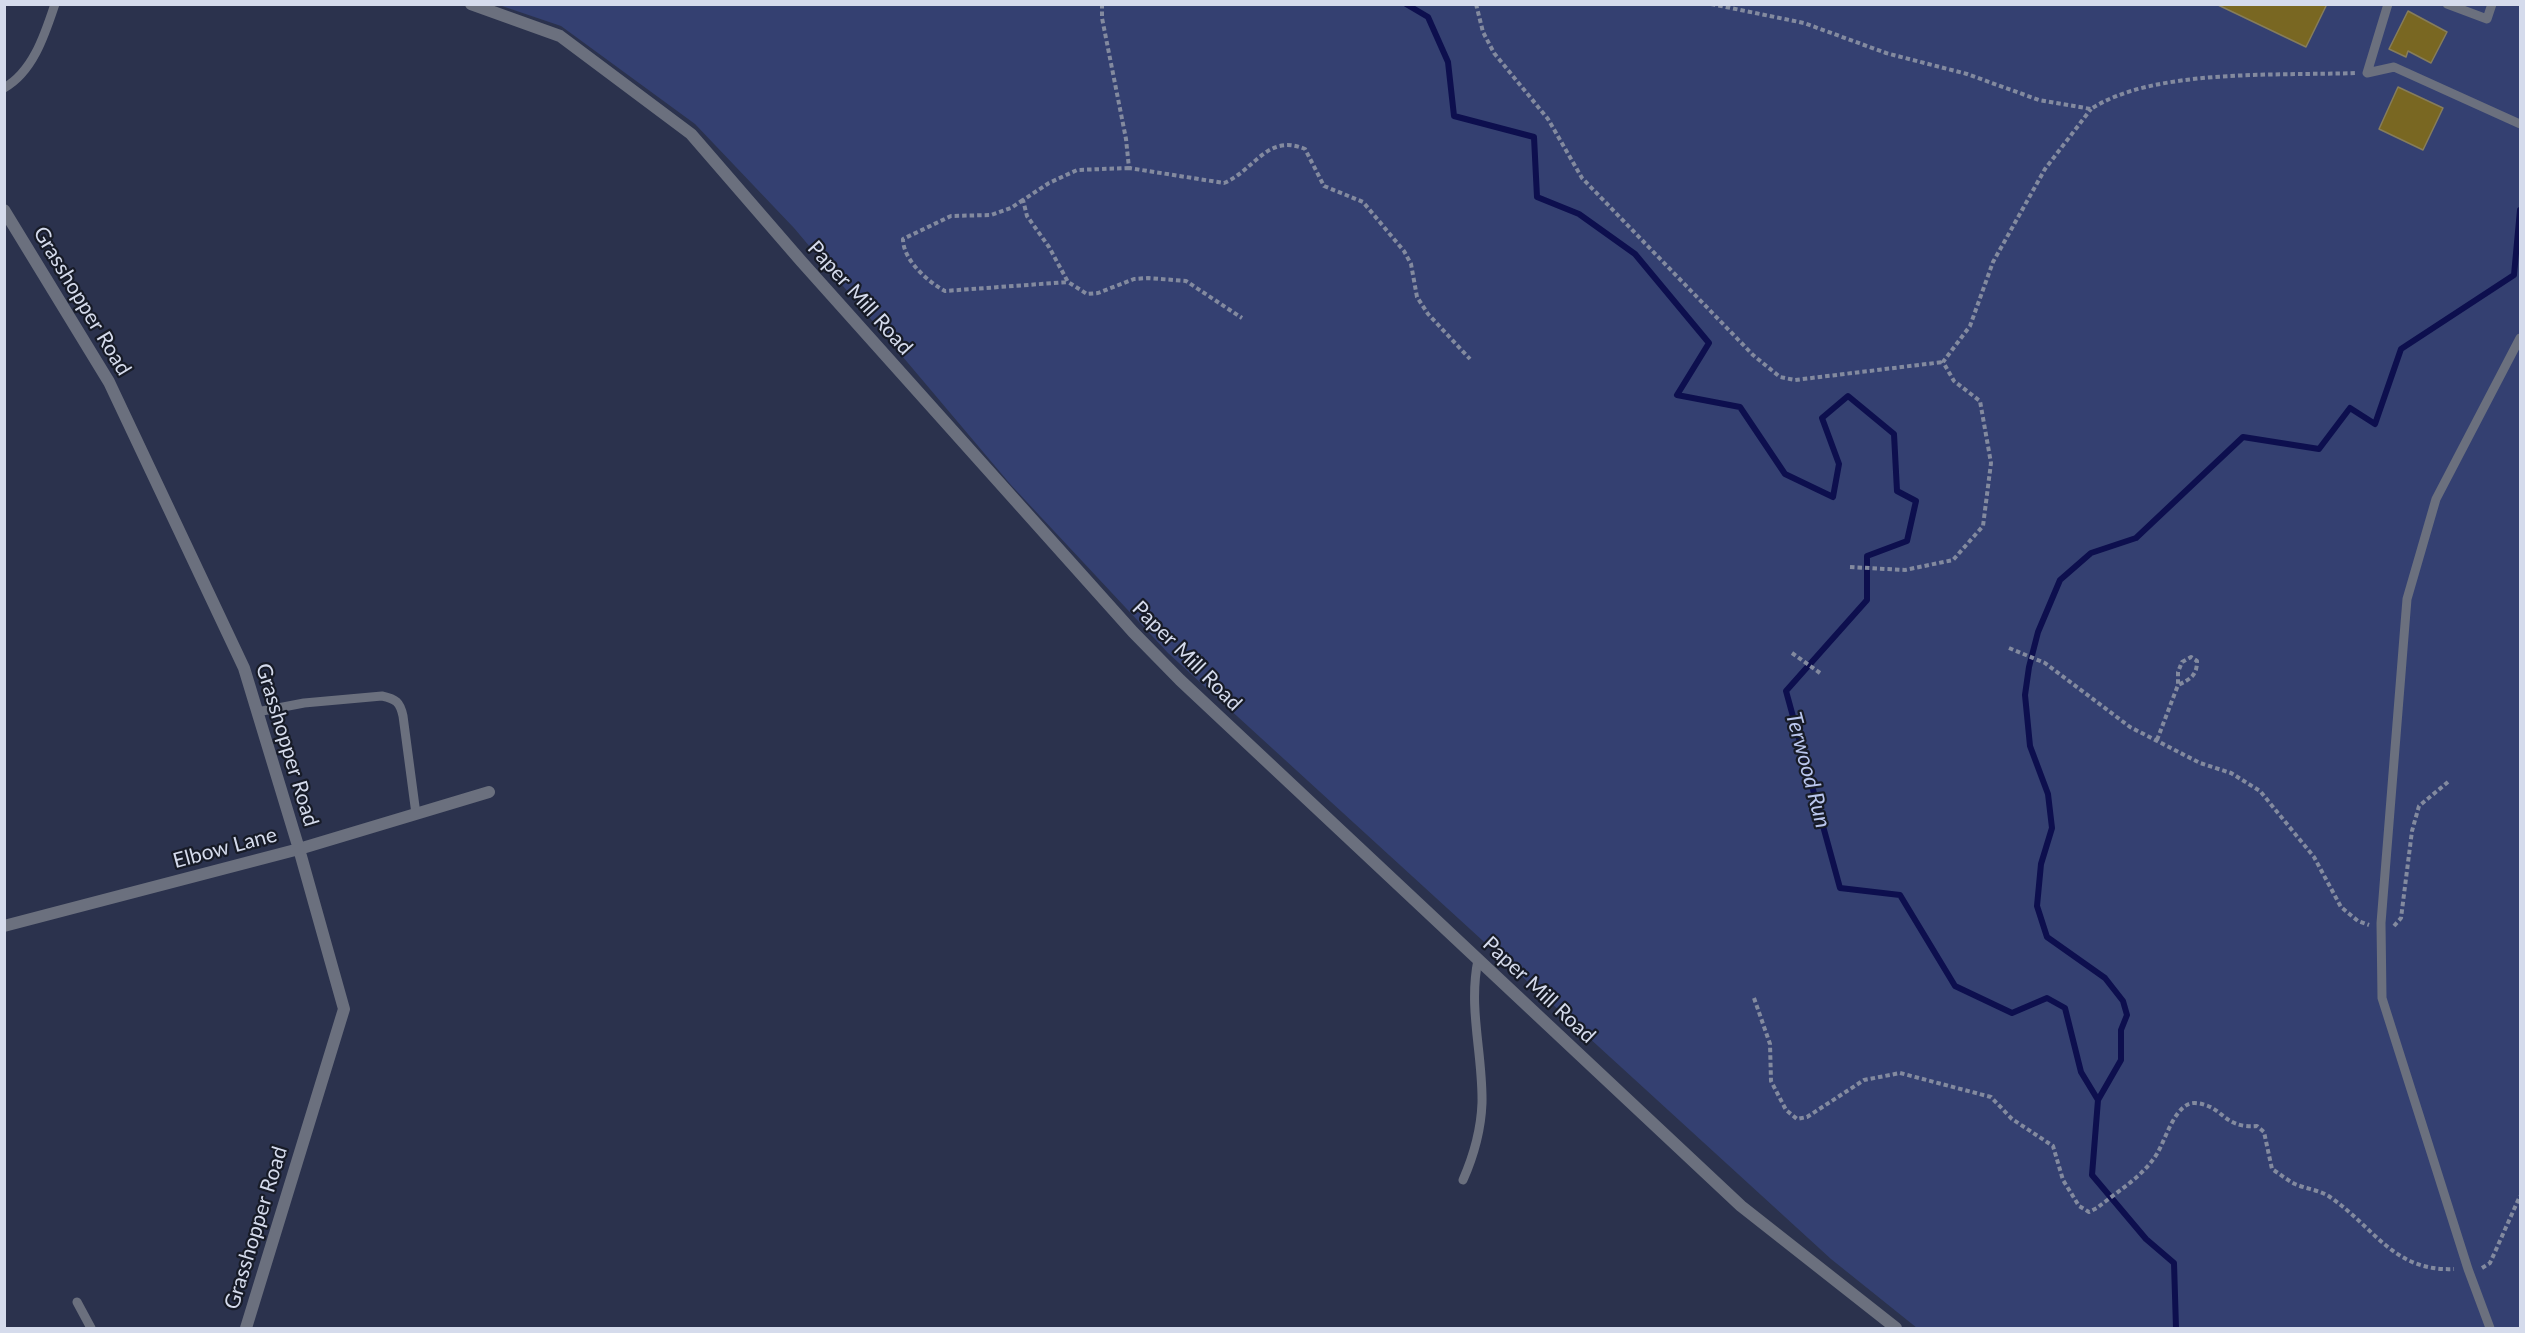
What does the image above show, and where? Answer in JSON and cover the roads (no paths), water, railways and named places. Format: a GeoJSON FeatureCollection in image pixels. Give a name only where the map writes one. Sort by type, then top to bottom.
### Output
{"type":"FeatureCollection","features":[{"type":"Feature","properties":{"kind":"street","name":"Paper Mill Road"},"geometry":{"type":"LineString","coordinates":[[471,4],[560,36],[692,134],[801,261],[1133,632],[1256,753],[1741,1206],[1896,1329]]}},
{"type":"Feature","properties":{"kind":"street","name":"Grasshopper Road"},"geometry":{"type":"LineString","coordinates":[[4,210],[109,382],[244,668],[299,849],[344,1009],[246,1329]]}},
{"type":"Feature","properties":{"kind":"street","name":"Elbow Lane"},"geometry":{"type":"LineString","coordinates":[[4,926],[299,849],[489,792]]}},
{"type":"Feature","properties":{"kind":"lane"},"geometry":{"type":"LineString","coordinates":[[4,87],[12,83],[30,64],[55,4]]}},
{"type":"Feature","properties":{"kind":"lane"},"geometry":{"type":"LineString","coordinates":[[2388,4],[2367,73],[2394,67],[2520,124]]}},
{"type":"Feature","properties":{"kind":"lane"},"geometry":{"type":"LineString","coordinates":[[2447,4],[2487,19],[2492,4]]}},
{"type":"Feature","properties":{"kind":"lane"},"geometry":{"type":"LineString","coordinates":[[2490,1329],[2468,1269],[2382,998],[2381,929],[2407,599],[2436,499],[2520,338]]}},
{"type":"Feature","properties":{"kind":"lane"},"geometry":{"type":"LineString","coordinates":[[257,712],[327,700],[382,696],[394,698],[400,703],[403,716],[416,814]]}},
{"type":"Feature","properties":{"kind":"lane"},"geometry":{"type":"LineString","coordinates":[[1464,1180],[1480,1125],[1482,1101],[1473,1002],[1478,960]]}},
{"type":"Feature","properties":{"kind":"lane"},"geometry":{"type":"LineString","coordinates":[[77,1302],[91,1329]]}},
{"type":"Feature","properties":{"kind":"waterway","name":"Terwood Run"},"geometry":{"type":"LineString","coordinates":[[1406,4],[1428,17],[1448,62],[1454,116],[1534,137],[1537,197],[1579,214],[1635,254],[1709,343],[1677,395],[1740,407],[1785,474],[1833,497],[1839,464],[1822,418],[1848,396],[1894,434],[1897,491],[1916,501],[1907,541],[1867,556],[1867,600],[1786,691],[1840,888],[1900,895],[1955,986],[2012,1013],[2047,998],[2065,1008],[2081,1072],[2098,1100],[2092,1175],[2146,1239],[2174,1263],[2176,1328]]}},
{"type":"Feature","properties":{"kind":"waterway"},"geometry":{"type":"LineString","coordinates":[[2098,1100],[2121,1060],[2121,1030],[2127,1015],[2123,1001],[2105,978],[2047,937],[2037,906],[2041,864],[2052,828],[2048,794],[2030,746],[2025,695],[2038,632],[2060,580],[2091,553],[2136,538],[2243,437],[2319,449],[2350,408],[2375,424],[2401,349],[2514,275],[2520,210]]}}]}
